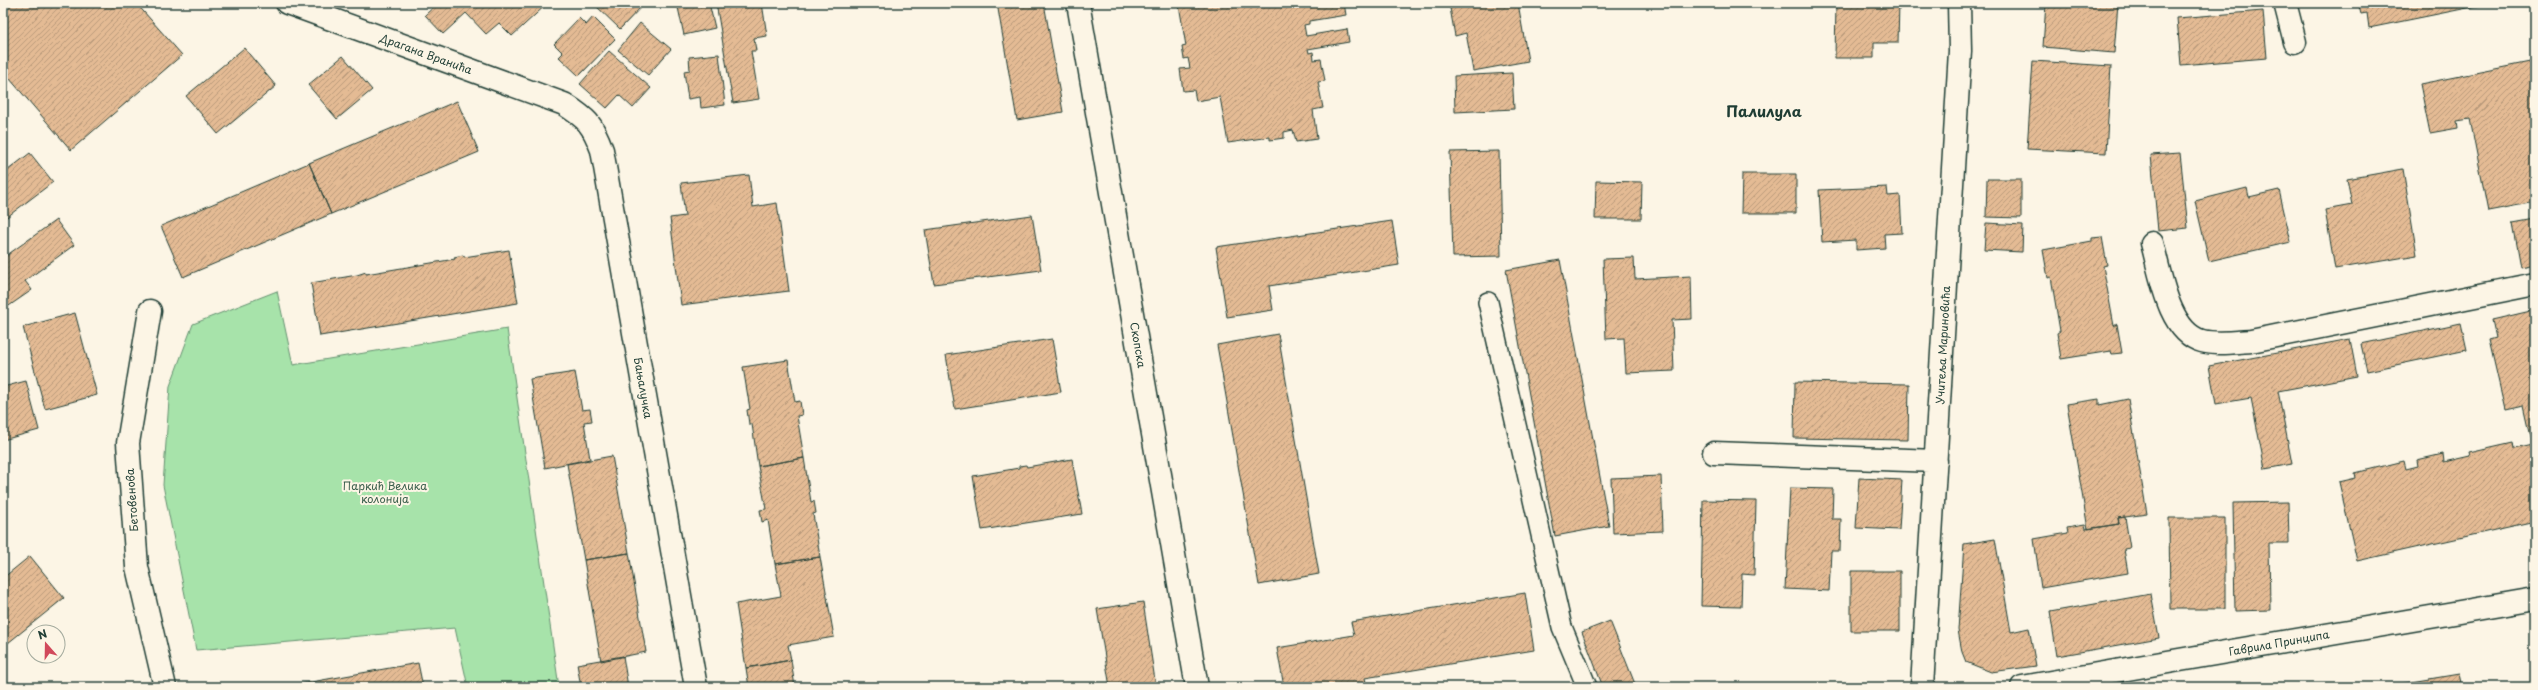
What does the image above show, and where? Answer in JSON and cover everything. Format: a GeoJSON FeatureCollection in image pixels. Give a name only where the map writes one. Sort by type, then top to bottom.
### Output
{"type":"FeatureCollection","features":[{"type":"Feature","properties":{"kind":"street","name":"Драгана Вранића"},"geometry":{"type":"LineString","coordinates":[[287,3],[564,104]]}},
{"type":"Feature","properties":{"kind":"street","name":"Скопска"},"geometry":{"type":"LineString","coordinates":[[1078,3],[1198,687]]}},
{"type":"Feature","properties":{"kind":"street","name":"Учитеља Мариновића"},"geometry":{"type":"LineString","coordinates":[[1922,687],[1960,51],[1959,3]]}},
{"type":"Feature","properties":{"kind":"street"},"geometry":{"type":"LineString","coordinates":[[2285,3],[2295,42]]}},
{"type":"Feature","properties":{"kind":"street","name":"Бањалучка"},"geometry":{"type":"LineString","coordinates":[[564,104],[587,119],[602,150],[696,687]]}},
{"type":"Feature","properties":{"kind":"street"},"geometry":{"type":"LineString","coordinates":[[2152,243],[2176,319],[2190,336],[2210,342],[2251,341],[2535,284]]}},
{"type":"Feature","properties":{"kind":"street","name":"Бетовенова"},"geometry":{"type":"LineString","coordinates":[[150,311],[128,443],[137,567],[165,687]]}},
{"type":"Feature","properties":{"kind":"street"},"geometry":{"type":"LineString","coordinates":[[1714,454],[1936,461]]}},
{"type":"Feature","properties":{"kind":"street","name":"Гаврила Принципа"},"geometry":{"type":"LineString","coordinates":[[2022,687],[2535,599]]}},
{"type":"Feature","properties":{"kind":"lane"},"geometry":{"type":"LineString","coordinates":[[1488,302],[1562,627],[1587,687]]}},
{"type":"Feature","properties":{"kind":"green space","name":"Паркић Велика колонија"},"geometry":{"type":"Polygon","coordinates":[[[277,291],[293,365],[507,329],[559,687],[468,687],[455,628],[196,650],[163,485],[170,386],[193,324],[277,291]]]}},
{"type":"Feature","properties":{"kind":"building"},"geometry":{"type":"Polygon","coordinates":[[[3,3],[136,3],[182,55],[71,150],[3,71],[3,3]]]}},
{"type":"Feature","properties":{"kind":"building"},"geometry":{"type":"Polygon","coordinates":[[[438,3],[548,3],[512,36],[499,23],[486,34],[466,13],[443,34],[425,15],[438,3]]]}},
{"type":"Feature","properties":{"kind":"building"},"geometry":{"type":"Polygon","coordinates":[[[593,3],[645,3],[620,29],[593,3]]]}},
{"type":"Feature","properties":{"kind":"building"},"geometry":{"type":"Polygon","coordinates":[[[677,3],[709,3],[715,28],[684,35],[677,3]]]}},
{"type":"Feature","properties":{"kind":"building"},"geometry":{"type":"Polygon","coordinates":[[[716,3],[762,3],[767,36],[754,38],[756,51],[751,51],[759,99],[733,103],[716,3]]]}},
{"type":"Feature","properties":{"kind":"building"},"geometry":{"type":"Polygon","coordinates":[[[997,3],[1044,3],[1063,112],[1017,120],[997,3]]]}},
{"type":"Feature","properties":{"kind":"building"},"geometry":{"type":"Polygon","coordinates":[[[1194,3],[1344,3],[1346,15],[1309,21],[1309,24],[1304,25],[1306,36],[1347,29],[1349,42],[1308,49],[1309,53],[1313,52],[1314,60],[1321,59],[1325,81],[1318,82],[1323,108],[1313,110],[1317,139],[1296,142],[1293,130],[1284,132],[1284,138],[1270,140],[1270,137],[1228,143],[1220,97],[1196,101],[1194,90],[1183,91],[1180,69],[1190,68],[1188,58],[1184,59],[1182,47],[1186,46],[1179,5],[1194,3]]]}},
{"type":"Feature","properties":{"kind":"building"},"geometry":{"type":"Polygon","coordinates":[[[1458,3],[1518,3],[1528,61],[1473,71],[1466,33],[1455,36],[1450,8],[1458,7],[1458,3]]]}},
{"type":"Feature","properties":{"kind":"building"},"geometry":{"type":"Polygon","coordinates":[[[1836,3],[1899,3],[1898,43],[1874,43],[1874,58],[1835,58],[1836,3]]]}},
{"type":"Feature","properties":{"kind":"building"},"geometry":{"type":"Polygon","coordinates":[[[2046,3],[2118,3],[2114,53],[2043,47],[2046,3]]]}},
{"type":"Feature","properties":{"kind":"building"},"geometry":{"type":"Polygon","coordinates":[[[2358,3],[2492,3],[2369,28],[2367,13],[2361,14],[2358,3]]]}},
{"type":"Feature","properties":{"kind":"building"},"geometry":{"type":"Polygon","coordinates":[[[2263,11],[2267,58],[2181,65],[2177,18],[2263,11]]]}},
{"type":"Feature","properties":{"kind":"building"},"geometry":{"type":"Polygon","coordinates":[[[593,17],[615,39],[579,76],[559,57],[563,53],[554,44],[579,18],[586,25],[593,17]]]}},
{"type":"Feature","properties":{"kind":"building"},"geometry":{"type":"Polygon","coordinates":[[[640,23],[671,49],[648,75],[618,50],[640,23]]]}},
{"type":"Feature","properties":{"kind":"building"},"geometry":{"type":"Polygon","coordinates":[[[244,48],[276,86],[218,134],[186,96],[244,48]]]}},
{"type":"Feature","properties":{"kind":"building"},"geometry":{"type":"Polygon","coordinates":[[[609,51],[651,88],[633,108],[619,95],[607,108],[580,84],[609,51]]]}},
{"type":"Feature","properties":{"kind":"building"},"geometry":{"type":"Polygon","coordinates":[[[719,54],[725,105],[701,108],[700,97],[688,99],[684,71],[690,70],[689,57],[719,54]]]}},
{"type":"Feature","properties":{"kind":"building"},"geometry":{"type":"Polygon","coordinates":[[[343,56],[372,90],[337,119],[308,85],[343,56]]]}},
{"type":"Feature","properties":{"kind":"building"},"geometry":{"type":"Polygon","coordinates":[[[2033,61],[2111,66],[2106,153],[2027,149],[2033,61]]]}},
{"type":"Feature","properties":{"kind":"building"},"geometry":{"type":"Polygon","coordinates":[[[2535,61],[2535,202],[2488,211],[2470,119],[2457,121],[2458,128],[2430,133],[2420,84],[2535,61]]]}},
{"type":"Feature","properties":{"kind":"building"},"geometry":{"type":"Polygon","coordinates":[[[1512,73],[1514,109],[1455,112],[1454,76],[1512,73]]]}},
{"type":"Feature","properties":{"kind":"building"},"geometry":{"type":"Polygon","coordinates":[[[457,101],[479,152],[331,214],[309,163],[457,101]]]}},
{"type":"Feature","properties":{"kind":"building"},"geometry":{"type":"Polygon","coordinates":[[[1499,151],[1501,256],[1453,257],[1450,152],[1499,151]]]}},
{"type":"Feature","properties":{"kind":"building"},"geometry":{"type":"Polygon","coordinates":[[[30,153],[53,182],[3,220],[3,174],[30,153]]]}},
{"type":"Feature","properties":{"kind":"building"},"geometry":{"type":"Polygon","coordinates":[[[2180,153],[2188,228],[2158,231],[2151,155],[2180,153]]]}},
{"type":"Feature","properties":{"kind":"building"},"geometry":{"type":"Polygon","coordinates":[[[309,163],[331,214],[183,277],[161,226],[309,163]]]}},
{"type":"Feature","properties":{"kind":"building"},"geometry":{"type":"Polygon","coordinates":[[[2403,169],[2417,255],[2335,269],[2325,210],[2352,205],[2347,179],[2403,169]]]}},
{"type":"Feature","properties":{"kind":"building"},"geometry":{"type":"Polygon","coordinates":[[[1742,174],[1796,174],[1796,213],[1741,213],[1742,174]]]}},
{"type":"Feature","properties":{"kind":"building"},"geometry":{"type":"Polygon","coordinates":[[[749,175],[753,207],[777,203],[789,291],[681,305],[670,218],[685,216],[681,183],[749,175]]]}},
{"type":"Feature","properties":{"kind":"building"},"geometry":{"type":"Polygon","coordinates":[[[1987,179],[2021,179],[2021,218],[1986,217],[1987,179]]]}},
{"type":"Feature","properties":{"kind":"building"},"geometry":{"type":"Polygon","coordinates":[[[1596,181],[1642,182],[1641,219],[1595,219],[1596,181]]]}},
{"type":"Feature","properties":{"kind":"building"},"geometry":{"type":"Polygon","coordinates":[[[1887,187],[1888,196],[1900,195],[1902,233],[1884,234],[1885,248],[1856,250],[1856,240],[1822,242],[1819,190],[1887,187]]]}},
{"type":"Feature","properties":{"kind":"building"},"geometry":{"type":"Polygon","coordinates":[[[2247,188],[2249,197],[2279,190],[2291,242],[2209,261],[2195,201],[2247,188]]]}},
{"type":"Feature","properties":{"kind":"building"},"geometry":{"type":"Polygon","coordinates":[[[1032,215],[1041,270],[934,284],[925,230],[1032,215]]]}},
{"type":"Feature","properties":{"kind":"building"},"geometry":{"type":"Polygon","coordinates":[[[2535,219],[2535,264],[2521,267],[2513,223],[2535,219]]]}},
{"type":"Feature","properties":{"kind":"building"},"geometry":{"type":"Polygon","coordinates":[[[56,220],[74,245],[25,281],[32,290],[3,310],[3,258],[56,220]]]}},
{"type":"Feature","properties":{"kind":"building"},"geometry":{"type":"Polygon","coordinates":[[[1392,221],[1399,265],[1269,286],[1273,310],[1227,317],[1216,247],[1392,221]]]}},
{"type":"Feature","properties":{"kind":"building"},"geometry":{"type":"Polygon","coordinates":[[[1986,223],[2023,225],[2022,252],[1984,250],[1986,223]]]}},
{"type":"Feature","properties":{"kind":"building"},"geometry":{"type":"Polygon","coordinates":[[[2102,237],[2107,265],[2103,266],[2114,326],[2117,324],[2122,353],[2112,354],[2111,351],[2061,359],[2057,333],[2060,331],[2051,277],[2048,278],[2043,250],[2092,241],[2092,238],[2102,237]]]}},
{"type":"Feature","properties":{"kind":"building"},"geometry":{"type":"Polygon","coordinates":[[[509,250],[518,303],[320,336],[311,283],[366,272],[366,274],[455,259],[454,257],[463,255],[464,257],[509,250]]]}},
{"type":"Feature","properties":{"kind":"building"},"geometry":{"type":"Polygon","coordinates":[[[1634,258],[1635,279],[1691,276],[1692,319],[1672,320],[1674,371],[1626,373],[1624,338],[1606,339],[1603,259],[1634,258]]]}},
{"type":"Feature","properties":{"kind":"building"},"geometry":{"type":"Polygon","coordinates":[[[1560,260],[1609,526],[1555,536],[1506,270],[1560,260]]]}},
{"type":"Feature","properties":{"kind":"building"},"geometry":{"type":"Polygon","coordinates":[[[2535,310],[2535,521],[2357,561],[2339,482],[2356,478],[2355,473],[2404,461],[2406,469],[2418,466],[2417,460],[2443,454],[2444,462],[2470,456],[2469,452],[2513,442],[2514,449],[2532,445],[2523,405],[2505,409],[2489,340],[2496,338],[2492,320],[2535,310]]]}},
{"type":"Feature","properties":{"kind":"building"},"geometry":{"type":"Polygon","coordinates":[[[75,313],[97,395],[45,409],[23,327],[75,313]]]}},
{"type":"Feature","properties":{"kind":"building"},"geometry":{"type":"Polygon","coordinates":[[[2461,323],[2467,350],[2367,371],[2361,344],[2461,323]]]}},
{"type":"Feature","properties":{"kind":"building"},"geometry":{"type":"Polygon","coordinates":[[[1278,334],[1319,574],[1259,585],[1217,345],[1278,334]]]}},
{"type":"Feature","properties":{"kind":"building"},"geometry":{"type":"Polygon","coordinates":[[[1052,339],[1061,392],[955,409],[946,355],[1052,339]]]}},
{"type":"Feature","properties":{"kind":"building"},"geometry":{"type":"Polygon","coordinates":[[[2350,339],[2357,376],[2278,391],[2292,464],[2265,469],[2251,398],[2216,404],[2209,366],[2350,339]]]}},
{"type":"Feature","properties":{"kind":"building"},"geometry":{"type":"Polygon","coordinates":[[[788,360],[795,402],[800,401],[802,415],[797,416],[804,458],[758,466],[752,424],[749,424],[747,410],[750,409],[743,367],[788,360]]]}},
{"type":"Feature","properties":{"kind":"building"},"geometry":{"type":"Polygon","coordinates":[[[575,372],[582,410],[590,409],[592,421],[584,422],[590,459],[545,468],[530,379],[575,372]]]}},
{"type":"Feature","properties":{"kind":"building"},"geometry":{"type":"Polygon","coordinates":[[[26,381],[39,430],[3,440],[3,387],[26,381]]]}},
{"type":"Feature","properties":{"kind":"building"},"geometry":{"type":"Polygon","coordinates":[[[1795,382],[1909,384],[1908,440],[1794,438],[1795,382]]]}},
{"type":"Feature","properties":{"kind":"building"},"geometry":{"type":"Polygon","coordinates":[[[2099,399],[2099,405],[2128,399],[2147,514],[2118,518],[2119,524],[2088,529],[2067,404],[2099,399]]]}},
{"type":"Feature","properties":{"kind":"building"},"geometry":{"type":"Polygon","coordinates":[[[612,456],[629,553],[584,560],[567,464],[612,456]]]}},
{"type":"Feature","properties":{"kind":"building"},"geometry":{"type":"Polygon","coordinates":[[[804,458],[811,502],[814,501],[816,513],[813,514],[820,557],[775,564],[768,520],[762,522],[760,510],[766,509],[758,466],[804,458]]]}},
{"type":"Feature","properties":{"kind":"building"},"geometry":{"type":"Polygon","coordinates":[[[1072,459],[1082,514],[982,530],[973,476],[1019,468],[1019,466],[1026,465],[1027,467],[1072,459]]]}},
{"type":"Feature","properties":{"kind":"building"},"geometry":{"type":"Polygon","coordinates":[[[1661,476],[1663,531],[1613,533],[1611,478],[1661,476]]]}},
{"type":"Feature","properties":{"kind":"building"},"geometry":{"type":"Polygon","coordinates":[[[1859,478],[1902,480],[1899,530],[1856,528],[1859,478]]]}},
{"type":"Feature","properties":{"kind":"building"},"geometry":{"type":"Polygon","coordinates":[[[1790,488],[1833,489],[1832,519],[1841,519],[1840,551],[1831,551],[1829,591],[1785,589],[1790,488]]]}},
{"type":"Feature","properties":{"kind":"building"},"geometry":{"type":"Polygon","coordinates":[[[1703,500],[1756,501],[1754,575],[1742,574],[1741,607],[1701,606],[1703,500]]]}},
{"type":"Feature","properties":{"kind":"building"},"geometry":{"type":"Polygon","coordinates":[[[2288,502],[2289,543],[2269,543],[2270,610],[2235,611],[2233,503],[2288,502]]]}},
{"type":"Feature","properties":{"kind":"building"},"geometry":{"type":"Polygon","coordinates":[[[2125,517],[2130,548],[2124,549],[2128,573],[2041,588],[2034,539],[2068,533],[2067,527],[2085,524],[2086,529],[2119,524],[2118,518],[2125,517]]]}},
{"type":"Feature","properties":{"kind":"building"},"geometry":{"type":"Polygon","coordinates":[[[2169,518],[2225,518],[2225,609],[2170,609],[2169,518]]]}},
{"type":"Feature","properties":{"kind":"building"},"geometry":{"type":"Polygon","coordinates":[[[1995,539],[2011,632],[2029,628],[2036,666],[1991,672],[1966,662],[1962,652],[1958,630],[1964,544],[1995,539]]]}},
{"type":"Feature","properties":{"kind":"building"},"geometry":{"type":"Polygon","coordinates":[[[629,553],[646,652],[601,661],[584,560],[629,553]]]}},
{"type":"Feature","properties":{"kind":"building"},"geometry":{"type":"Polygon","coordinates":[[[30,556],[64,598],[32,624],[26,624],[26,629],[3,647],[3,578],[30,556]]]}},
{"type":"Feature","properties":{"kind":"building"},"geometry":{"type":"Polygon","coordinates":[[[820,557],[834,637],[788,645],[791,660],[746,668],[736,604],[781,596],[775,564],[820,557]]]}},
{"type":"Feature","properties":{"kind":"building"},"geometry":{"type":"Polygon","coordinates":[[[1851,571],[1900,571],[1900,631],[1851,631],[1851,571]]]}},
{"type":"Feature","properties":{"kind":"building"},"geometry":{"type":"Polygon","coordinates":[[[1525,593],[1534,650],[1365,678],[1367,687],[1284,687],[1277,648],[1354,635],[1351,622],[1525,593]]]}},
{"type":"Feature","properties":{"kind":"building"},"geometry":{"type":"Polygon","coordinates":[[[2151,594],[2159,638],[2057,656],[2050,612],[2151,594]]]}},
{"type":"Feature","properties":{"kind":"building"},"geometry":{"type":"Polygon","coordinates":[[[1143,602],[1156,687],[1110,687],[1097,609],[1143,602]]]}},
{"type":"Feature","properties":{"kind":"building"},"geometry":{"type":"Polygon","coordinates":[[[1610,621],[1635,684],[1628,687],[1603,687],[1582,632],[1610,621]]]}},
{"type":"Feature","properties":{"kind":"building"},"geometry":{"type":"Polygon","coordinates":[[[623,656],[628,687],[581,687],[577,664],[623,656]]]}},
{"type":"Feature","properties":{"kind":"building"},"geometry":{"type":"Polygon","coordinates":[[[791,660],[795,687],[749,687],[746,668],[791,660]]]}},
{"type":"Feature","properties":{"kind":"building"},"geometry":{"type":"Polygon","coordinates":[[[418,663],[423,687],[283,687],[418,663]]]}},
{"type":"Feature","properties":{"kind":"building"},"geometry":{"type":"Polygon","coordinates":[[[2459,674],[2462,687],[2381,687],[2459,674]]]}},
{"type":"Feature","properties":{"kind":"district","name":"Палилула"},"geometry":{"type":"Point","coordinates":[1764,112]}}]}
